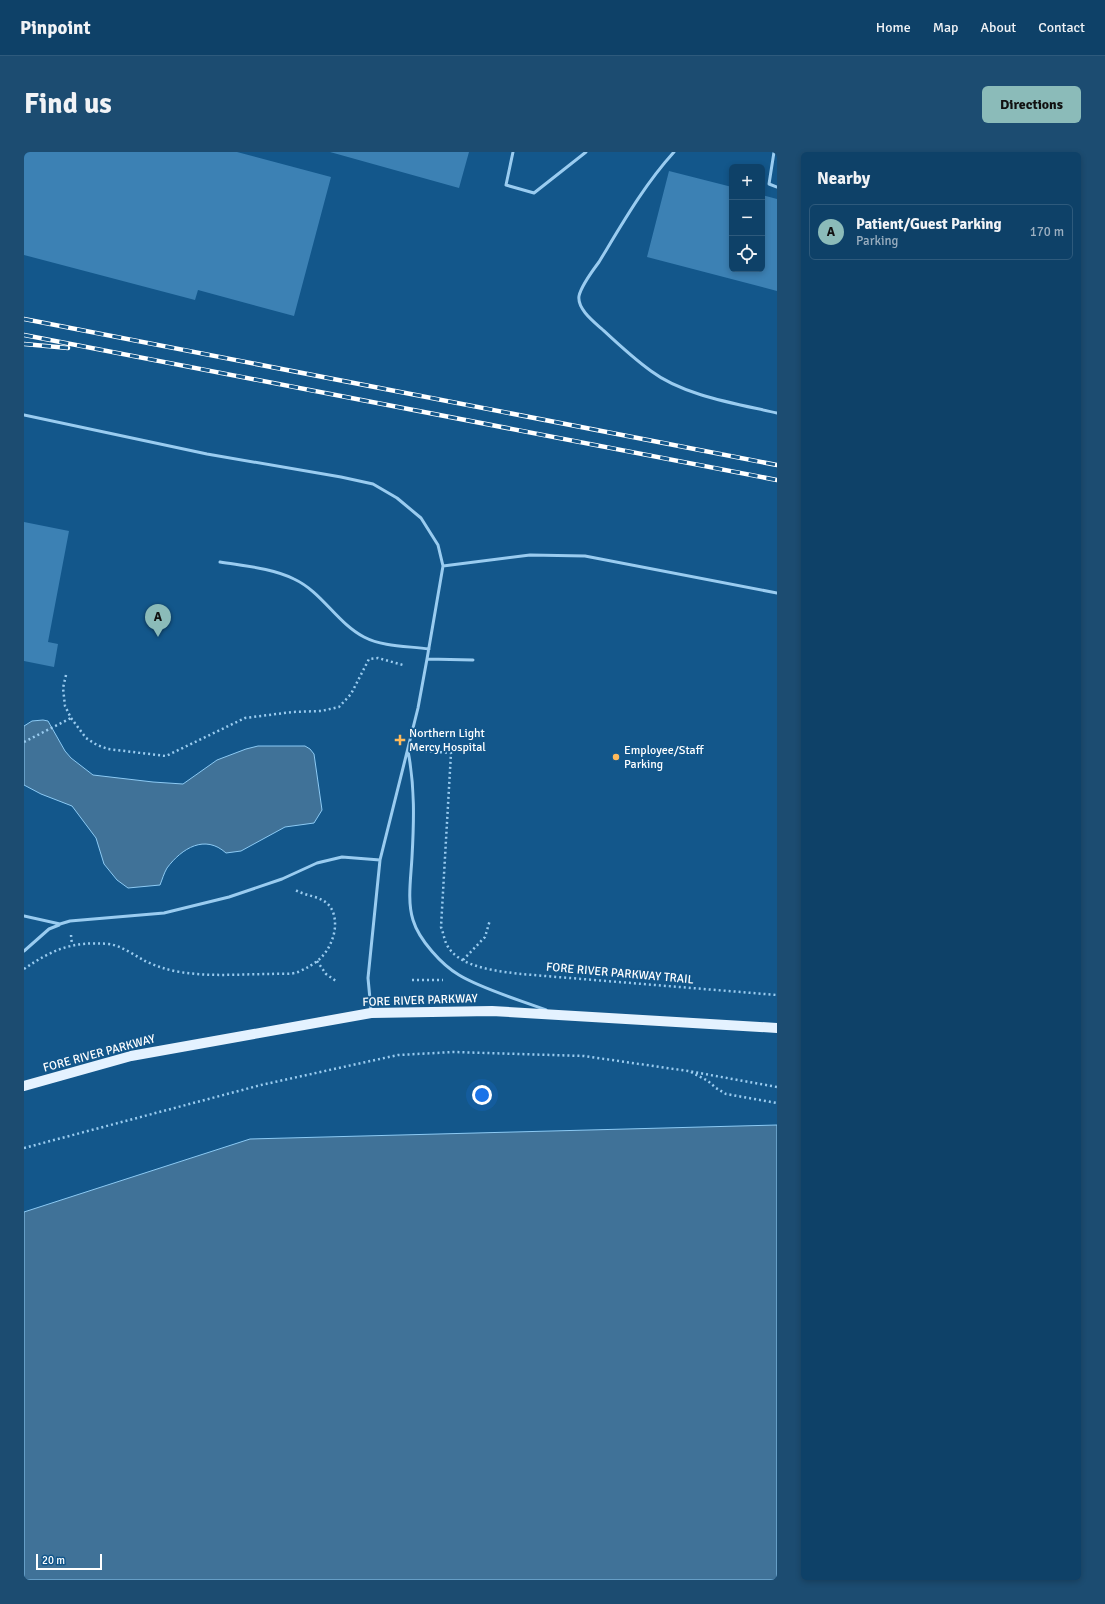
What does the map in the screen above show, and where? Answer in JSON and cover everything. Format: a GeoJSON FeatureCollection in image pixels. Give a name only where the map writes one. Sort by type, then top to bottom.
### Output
{"type":"FeatureCollection","features":[{"type":"Feature","properties":{"kind":"main road","name":"FORE RIVER PARKWAY"},"geometry":{"type":"LineString","coordinates":[[24,1086],[131,1056],[263,1031],[371,1013],[492,1011],[777,1028]]}},
{"type":"Feature","properties":{"kind":"lane"},"geometry":{"type":"LineString","coordinates":[[513,152],[506,185],[534,193],[586,152]]}},
{"type":"Feature","properties":{"kind":"lane"},"geometry":{"type":"LineString","coordinates":[[674,152],[661,166],[637,200],[587,281],[579,296],[581,306],[592,320],[630,354],[652,372],[664,379],[692,392],[777,413]]}},
{"type":"Feature","properties":{"kind":"lane"},"geometry":{"type":"LineString","coordinates":[[774,152],[769,184],[777,187]]}},
{"type":"Feature","properties":{"kind":"lane"},"geometry":{"type":"LineString","coordinates":[[24,416],[207,454],[342,477],[373,484],[397,498],[421,518],[438,545],[443,566],[429,649],[418,708],[380,860],[372,921],[368,978],[371,1013]]}},
{"type":"Feature","properties":{"kind":"lane"},"geometry":{"type":"LineString","coordinates":[[443,566],[530,555],[585,556],[777,593]]}},
{"type":"Feature","properties":{"kind":"lane"},"geometry":{"type":"LineString","coordinates":[[220,562],[279,573],[294,579],[307,586],[353,630],[377,643],[429,649]]}},
{"type":"Feature","properties":{"kind":"lane"},"geometry":{"type":"LineString","coordinates":[[427,659],[472,660]]}},
{"type":"Feature","properties":{"kind":"lane"},"geometry":{"type":"LineString","coordinates":[[407,750],[413,778],[415,805],[410,898],[413,921],[425,942],[438,958],[459,975],[556,1014]]}},
{"type":"Feature","properties":{"kind":"lane"},"geometry":{"type":"LineString","coordinates":[[24,951],[49,929],[60,924],[164,913],[201,905],[282,879],[317,863],[342,857],[380,860]]}},
{"type":"Feature","properties":{"kind":"lane"},"geometry":{"type":"LineString","coordinates":[[24,916],[60,924]]}},
{"type":"Feature","properties":{"kind":"path"},"geometry":{"type":"LineString","coordinates":[[66,675],[63,688],[66,706],[71,718],[86,738],[97,745],[118,752],[166,756],[245,718],[292,712],[321,711],[339,707],[351,694],[369,658],[378,658],[403,665]]}},
{"type":"Feature","properties":{"kind":"path"},"geometry":{"type":"LineString","coordinates":[[24,742],[71,718]]}},
{"type":"Feature","properties":{"kind":"path","name":"FORE RIVER PARKWAY TRAIL"},"geometry":{"type":"LineString","coordinates":[[425,750],[451,754],[441,927],[446,944],[463,960],[486,970],[521,974],[777,995]]}},
{"type":"Feature","properties":{"kind":"path"},"geometry":{"type":"LineString","coordinates":[[24,969],[56,950],[72,945],[111,944],[161,968],[180,972],[216,975],[297,973],[317,961],[329,950],[334,934],[335,917],[330,907],[321,899],[299,893],[294,889]]}},
{"type":"Feature","properties":{"kind":"path"},"geometry":{"type":"LineString","coordinates":[[463,960],[485,936],[490,920]]}},
{"type":"Feature","properties":{"kind":"path"},"geometry":{"type":"LineString","coordinates":[[71,935],[72,945]]}},
{"type":"Feature","properties":{"kind":"path"},"geometry":{"type":"LineString","coordinates":[[317,961],[326,974],[336,981]]}},
{"type":"Feature","properties":{"kind":"path"},"geometry":{"type":"LineString","coordinates":[[412,980],[445,980]]}},
{"type":"Feature","properties":{"kind":"path"},"geometry":{"type":"LineString","coordinates":[[24,1148],[261,1085],[398,1055],[454,1052],[584,1056],[688,1071],[777,1087]]}},
{"type":"Feature","properties":{"kind":"path"},"geometry":{"type":"LineString","coordinates":[[688,1071],[708,1080],[716,1088],[726,1094],[777,1103]]}},
{"type":"Feature","properties":{"kind":"water"},"geometry":{"type":"Polygon","coordinates":[[[32,721],[48,721],[65,751],[71,758],[93,775],[153,782],[183,784],[217,760],[258,746],[305,746],[314,754],[322,810],[314,823],[285,827],[241,851],[226,853],[218,847],[210,845],[202,844],[194,846],[187,849],[173,861],[167,868],[160,885],[128,888],[117,880],[104,864],[96,838],[72,806],[41,794],[24,785],[24,726],[32,721]]]}},
{"type":"Feature","properties":{"kind":"water"},"geometry":{"type":"Polygon","coordinates":[[[777,1125],[777,1580],[24,1580],[24,1212],[250,1139],[777,1125]]]}},
{"type":"Feature","properties":{"kind":"building"},"geometry":{"type":"Polygon","coordinates":[[[24,152],[237,152],[331,177],[294,316],[198,290],[195,300],[24,255],[24,152]]]}},
{"type":"Feature","properties":{"kind":"building"},"geometry":{"type":"Polygon","coordinates":[[[330,152],[469,152],[459,188],[330,152]]]}},
{"type":"Feature","properties":{"kind":"building"},"geometry":{"type":"Polygon","coordinates":[[[669,171],[729,186],[729,272],[765,272],[765,196],[777,199],[777,291],[647,257],[669,171]]]}},
{"type":"Feature","properties":{"kind":"building"},"geometry":{"type":"Polygon","coordinates":[[[24,522],[69,531],[48,642],[58,644],[54,667],[24,661],[24,522]]]}},
{"type":"Feature","properties":{"kind":"railway"},"geometry":{"type":"LineString","coordinates":[[24,319],[777,465]]}},
{"type":"Feature","properties":{"kind":"railway"},"geometry":{"type":"LineString","coordinates":[[24,335],[777,480]]}},
{"type":"Feature","properties":{"kind":"railway"},"geometry":{"type":"LineString","coordinates":[[24,344],[68,348]]}},
{"type":"Feature","properties":{"kind":"place","name":"Patient/Guest Parking"},"geometry":{"type":"Point","coordinates":[158,637]}},
{"type":"Feature","properties":{"kind":"place","name":"Northern Light Mercy Hospital"},"geometry":{"type":"Point","coordinates":[400,740]}},
{"type":"Feature","properties":{"kind":"place","name":"Employee/Staff Parking"},"geometry":{"type":"Point","coordinates":[616,757]}}]}
